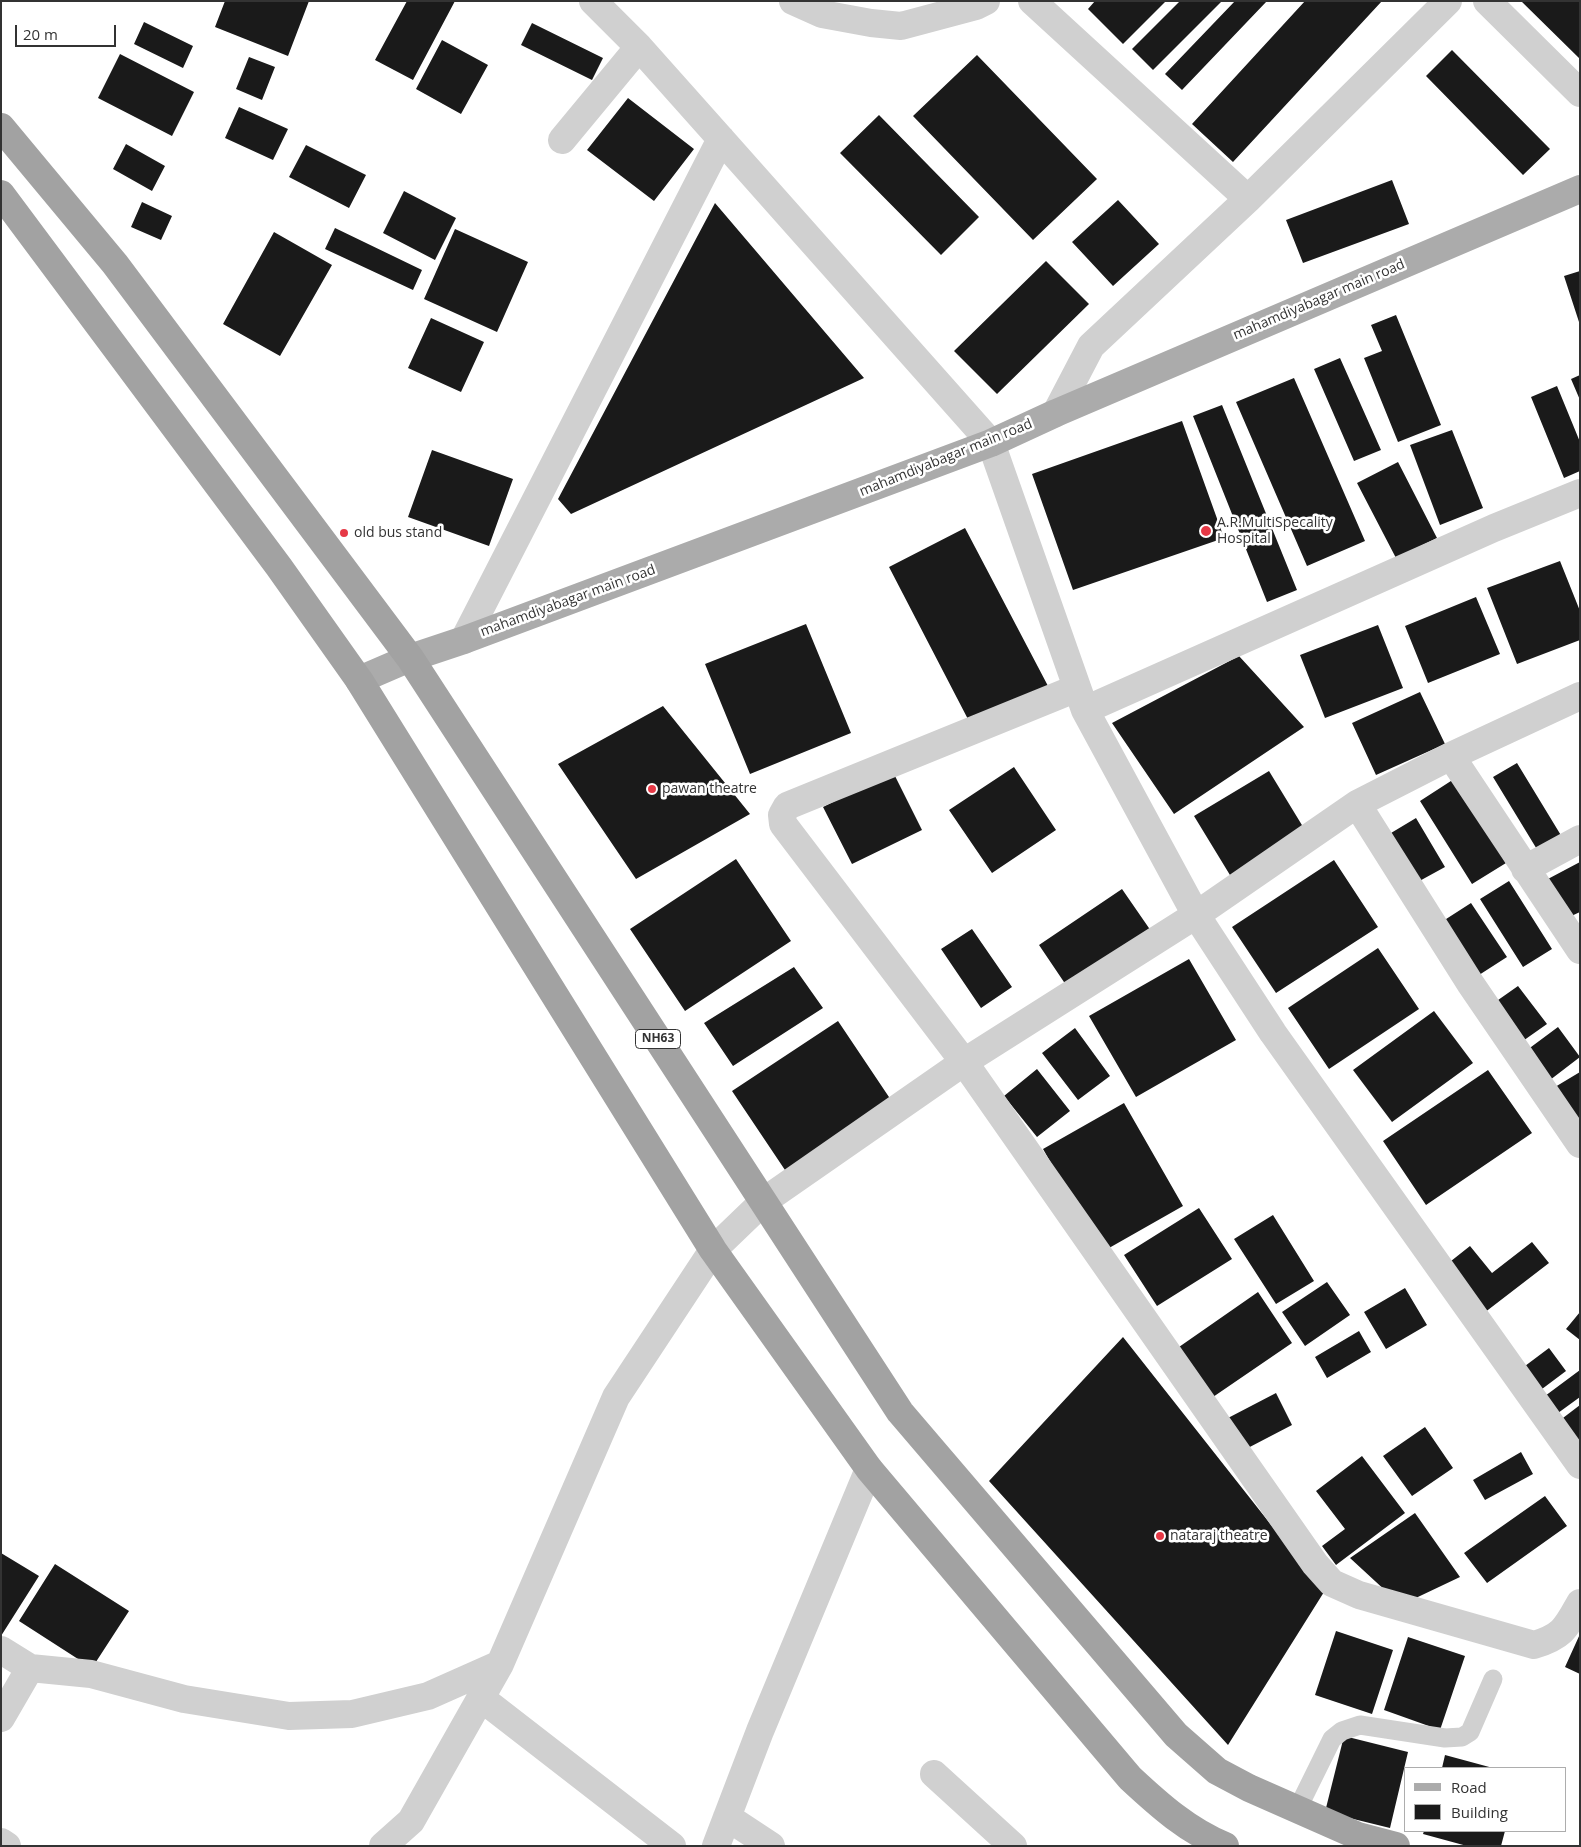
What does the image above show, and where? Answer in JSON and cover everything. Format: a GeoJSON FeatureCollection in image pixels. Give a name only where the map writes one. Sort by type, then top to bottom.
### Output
{"type":"FeatureCollection","features":[{"type":"Feature","properties":{"kind":"highway","name":"NH63"},"geometry":{"type":"LineString","coordinates":[[1,127],[115,264],[410,658],[900,1412],[1176,1735],[1217,1771],[1248,1788],[1358,1836],[1396,1846]]}},
{"type":"Feature","properties":{"kind":"highway"},"geometry":{"type":"LineString","coordinates":[[1,194],[279,567],[359,680],[713,1250],[869,1470],[1130,1778],[1161,1807],[1187,1826],[1225,1846]]}},
{"type":"Feature","properties":{"kind":"main road","name":"mahamdiyabagar main road"},"geometry":{"type":"LineString","coordinates":[[359,680],[410,658],[464,640],[991,443],[1056,413],[1580,189]]}},
{"type":"Feature","properties":{"kind":"street"},"geometry":{"type":"LineString","coordinates":[[593,1],[639,47],[721,138],[991,443],[1081,699],[1196,915],[1273,1033],[1580,1465]]}},
{"type":"Feature","properties":{"kind":"street"},"geometry":{"type":"LineString","coordinates":[[793,1],[822,14],[871,23],[901,26],[976,6],[986,1]]}},
{"type":"Feature","properties":{"kind":"street"},"geometry":{"type":"LineString","coordinates":[[1032,1],[1248,199]]}},
{"type":"Feature","properties":{"kind":"street"},"geometry":{"type":"LineString","coordinates":[[1056,413],[1091,346],[1248,199],[1448,1]]}},
{"type":"Feature","properties":{"kind":"street"},"geometry":{"type":"LineString","coordinates":[[1487,1],[1580,93]]}},
{"type":"Feature","properties":{"kind":"street"},"geometry":{"type":"LineString","coordinates":[[562,140],[639,47]]}},
{"type":"Feature","properties":{"kind":"street"},"geometry":{"type":"LineString","coordinates":[[464,640],[721,138]]}},
{"type":"Feature","properties":{"kind":"street"},"geometry":{"type":"LineString","coordinates":[[1580,493],[1081,699],[787,806],[782,815],[783,824],[964,1062],[1315,1564],[1332,1583],[1359,1595],[1534,1645],[1550,1640],[1566,1629],[1580,1603]]}},
{"type":"Feature","properties":{"kind":"street"},"geometry":{"type":"LineString","coordinates":[[383,1846],[411,1821],[500,1664],[616,1397],[713,1250],[764,1201],[964,1062],[1196,915],[1357,804],[1450,756],[1580,696]]}},
{"type":"Feature","properties":{"kind":"street"},"geometry":{"type":"LineString","coordinates":[[1450,756],[1580,950]]}},
{"type":"Feature","properties":{"kind":"street"},"geometry":{"type":"LineString","coordinates":[[1357,804],[1470,983],[1580,1144]]}},
{"type":"Feature","properties":{"kind":"street"},"geometry":{"type":"LineString","coordinates":[[1525,869],[1580,839]]}},
{"type":"Feature","properties":{"kind":"street"},"geometry":{"type":"LineString","coordinates":[[716,1846],[760,1731],[869,1470]]}},
{"type":"Feature","properties":{"kind":"street"},"geometry":{"type":"LineString","coordinates":[[1,1650],[30,1668],[91,1674],[184,1699],[289,1716],[352,1714],[428,1696],[500,1664]]}},
{"type":"Feature","properties":{"kind":"street"},"geometry":{"type":"LineString","coordinates":[[1,1718],[30,1668]]}},
{"type":"Feature","properties":{"kind":"street"},"geometry":{"type":"LineString","coordinates":[[481,1698],[672,1846]]}},
{"type":"Feature","properties":{"kind":"street"},"geometry":{"type":"LineString","coordinates":[[934,1774],[1013,1846]]}},
{"type":"Feature","properties":{"kind":"street"},"geometry":{"type":"LineString","coordinates":[[727,1817],[771,1846]]}},
{"type":"Feature","properties":{"kind":"street"},"geometry":{"type":"LineString","coordinates":[[1,1842],[7,1846]]}},
{"type":"Feature","properties":{"kind":"lane"},"geometry":{"type":"LineString","coordinates":[[1297,1810],[1332,1739],[1342,1731],[1360,1725],[1445,1738],[1462,1737],[1470,1732],[1493,1679]]}},
{"type":"Feature","properties":{"kind":"building"},"geometry":{"type":"Polygon","coordinates":[[[225,1],[309,1],[288,56],[215,27],[225,1]]]}},
{"type":"Feature","properties":{"kind":"building"},"geometry":{"type":"Polygon","coordinates":[[[407,1],[455,1],[413,80],[375,60],[407,1]]]}},
{"type":"Feature","properties":{"kind":"building"},"geometry":{"type":"Polygon","coordinates":[[[1095,1],[1166,1],[1123,44],[1088,9],[1095,1]]]}},
{"type":"Feature","properties":{"kind":"building"},"geometry":{"type":"Polygon","coordinates":[[[1180,1],[1222,1],[1153,70],[1132,49],[1180,1]]]}},
{"type":"Feature","properties":{"kind":"building"},"geometry":{"type":"Polygon","coordinates":[[[1235,1],[1267,1],[1182,90],[1165,74],[1235,1]]]}},
{"type":"Feature","properties":{"kind":"building"},"geometry":{"type":"Polygon","coordinates":[[[1305,1],[1382,1],[1233,162],[1192,124],[1305,1]]]}},
{"type":"Feature","properties":{"kind":"building"},"geometry":{"type":"Polygon","coordinates":[[[1521,1],[1580,1],[1580,59],[1521,1]]]}},
{"type":"Feature","properties":{"kind":"building"},"geometry":{"type":"Polygon","coordinates":[[[144,22],[193,46],[183,68],[134,44],[144,22]]]}},
{"type":"Feature","properties":{"kind":"building"},"geometry":{"type":"Polygon","coordinates":[[[532,23],[603,58],[592,80],[521,45],[532,23]]]}},
{"type":"Feature","properties":{"kind":"building"},"geometry":{"type":"Polygon","coordinates":[[[442,40],[488,65],[461,114],[416,89],[442,40]]]}},
{"type":"Feature","properties":{"kind":"building"},"geometry":{"type":"Polygon","coordinates":[[[1452,50],[1550,149],[1523,175],[1426,76],[1452,50]]]}},
{"type":"Feature","properties":{"kind":"building"},"geometry":{"type":"Polygon","coordinates":[[[120,54],[194,92],[172,136],[98,98],[120,54]]]}},
{"type":"Feature","properties":{"kind":"building"},"geometry":{"type":"Polygon","coordinates":[[[977,55],[1097,179],[1033,240],[913,116],[977,55]]]}},
{"type":"Feature","properties":{"kind":"building"},"geometry":{"type":"Polygon","coordinates":[[[249,57],[275,67],[262,100],[236,89],[249,57]]]}},
{"type":"Feature","properties":{"kind":"building"},"geometry":{"type":"Polygon","coordinates":[[[628,98],[694,149],[654,201],[587,150],[628,98]]]}},
{"type":"Feature","properties":{"kind":"building"},"geometry":{"type":"Polygon","coordinates":[[[239,107],[288,129],[273,160],[225,138],[239,107]]]}},
{"type":"Feature","properties":{"kind":"building"},"geometry":{"type":"Polygon","coordinates":[[[879,115],[979,217],[941,255],[840,153],[879,115]]]}},
{"type":"Feature","properties":{"kind":"building"},"geometry":{"type":"Polygon","coordinates":[[[126,144],[165,166],[152,191],[113,169],[126,144]]]}},
{"type":"Feature","properties":{"kind":"building"},"geometry":{"type":"Polygon","coordinates":[[[306,145],[366,175],[349,208],[289,177],[306,145]]]}},
{"type":"Feature","properties":{"kind":"building"},"geometry":{"type":"Polygon","coordinates":[[[1392,180],[1409,224],[1303,263],[1286,220],[1392,180]]]}},
{"type":"Feature","properties":{"kind":"building"},"geometry":{"type":"Polygon","coordinates":[[[404,191],[456,218],[435,260],[383,233],[404,191]]]}},
{"type":"Feature","properties":{"kind":"building"},"geometry":{"type":"Polygon","coordinates":[[[1118,200],[1159,244],[1113,286],[1072,242],[1118,200]]]}},
{"type":"Feature","properties":{"kind":"building"},"geometry":{"type":"Polygon","coordinates":[[[142,202],[172,216],[161,240],[131,227],[142,202]]]}},
{"type":"Feature","properties":{"kind":"building"},"geometry":{"type":"Polygon","coordinates":[[[715,203],[864,378],[571,514],[558,499],[715,203]]]}},
{"type":"Feature","properties":{"kind":"building"},"geometry":{"type":"Polygon","coordinates":[[[335,228],[422,270],[413,290],[325,249],[335,228]]]}},
{"type":"Feature","properties":{"kind":"building"},"geometry":{"type":"Polygon","coordinates":[[[455,229],[528,262],[497,332],[424,299],[455,229]]]}},
{"type":"Feature","properties":{"kind":"building"},"geometry":{"type":"Polygon","coordinates":[[[274,232],[332,265],[280,356],[223,324],[274,232]]]}},
{"type":"Feature","properties":{"kind":"building"},"geometry":{"type":"Polygon","coordinates":[[[1046,261],[1089,304],[997,394],[954,351],[1046,261]]]}},
{"type":"Feature","properties":{"kind":"building"},"geometry":{"type":"Polygon","coordinates":[[[1580,271],[1580,322],[1579,322],[1564,276],[1580,271]]]}},
{"type":"Feature","properties":{"kind":"building"},"geometry":{"type":"Polygon","coordinates":[[[1396,315],[1441,425],[1398,442],[1364,358],[1382,351],[1371,325],[1396,315]]]}},
{"type":"Feature","properties":{"kind":"building"},"geometry":{"type":"Polygon","coordinates":[[[431,318],[484,342],[461,392],[408,368],[431,318]]]}},
{"type":"Feature","properties":{"kind":"building"},"geometry":{"type":"Polygon","coordinates":[[[1340,358],[1381,450],[1354,461],[1314,369],[1340,358]]]}},
{"type":"Feature","properties":{"kind":"building"},"geometry":{"type":"Polygon","coordinates":[[[1580,375],[1580,400],[1571,379],[1580,375]]]}},
{"type":"Feature","properties":{"kind":"building"},"geometry":{"type":"Polygon","coordinates":[[[1294,378],[1365,541],[1307,566],[1236,402],[1294,378]]]}},
{"type":"Feature","properties":{"kind":"building"},"geometry":{"type":"Polygon","coordinates":[[[1557,386],[1580,442],[1580,471],[1564,478],[1531,397],[1557,386]]]}},
{"type":"Feature","properties":{"kind":"building"},"geometry":{"type":"Polygon","coordinates":[[[1222,405],[1297,590],[1267,602],[1193,416],[1222,405]]]}},
{"type":"Feature","properties":{"kind":"building"},"geometry":{"type":"Polygon","coordinates":[[[1182,421],[1224,538],[1073,590],[1032,474],[1182,421]]]}},
{"type":"Feature","properties":{"kind":"building"},"geometry":{"type":"Polygon","coordinates":[[[1452,430],[1483,508],[1440,525],[1410,445],[1452,430]]]}},
{"type":"Feature","properties":{"kind":"building"},"geometry":{"type":"Polygon","coordinates":[[[432,450],[513,479],[489,546],[408,517],[432,450]]]}},
{"type":"Feature","properties":{"kind":"building"},"geometry":{"type":"Polygon","coordinates":[[[1398,462],[1437,538],[1396,558],[1357,483],[1398,462]]]}},
{"type":"Feature","properties":{"kind":"building"},"geometry":{"type":"Polygon","coordinates":[[[965,528],[1048,686],[971,725],[889,567],[965,528]]]}},
{"type":"Feature","properties":{"kind":"building"},"geometry":{"type":"Polygon","coordinates":[[[1560,561],[1580,611],[1580,640],[1517,664],[1487,588],[1560,561]]]}},
{"type":"Feature","properties":{"kind":"building"},"geometry":{"type":"Polygon","coordinates":[[[1476,597],[1500,654],[1428,683],[1405,626],[1476,597]]]}},
{"type":"Feature","properties":{"kind":"building"},"geometry":{"type":"Polygon","coordinates":[[[806,624],[851,733],[750,774],[705,664],[806,624]]]}},
{"type":"Feature","properties":{"kind":"building"},"geometry":{"type":"Polygon","coordinates":[[[1378,625],[1403,688],[1325,718],[1300,655],[1378,625]]]}},
{"type":"Feature","properties":{"kind":"building"},"geometry":{"type":"Polygon","coordinates":[[[1239,656],[1304,727],[1174,814],[1112,723],[1239,656]]]}},
{"type":"Feature","properties":{"kind":"building"},"geometry":{"type":"Polygon","coordinates":[[[1420,692],[1445,744],[1376,775],[1352,723],[1420,692]]]}},
{"type":"Feature","properties":{"kind":"building","name":"pawan theatre"},"geometry":{"type":"Polygon","coordinates":[[[663,706],[750,814],[636,879],[558,764],[663,706]]]}},
{"type":"Feature","properties":{"kind":"building"},"geometry":{"type":"Polygon","coordinates":[[[1517,763],[1562,837],[1538,851],[1493,777],[1517,763]]]}},
{"type":"Feature","properties":{"kind":"building"},"geometry":{"type":"Polygon","coordinates":[[[1014,767],[1056,830],[992,873],[949,810],[1014,767]]]}},
{"type":"Feature","properties":{"kind":"building"},"geometry":{"type":"Polygon","coordinates":[[[1269,771],[1308,835],[1233,880],[1194,816],[1269,771]]]}},
{"type":"Feature","properties":{"kind":"building"},"geometry":{"type":"Polygon","coordinates":[[[893,772],[922,830],[852,864],[823,807],[893,772]]]}},
{"type":"Feature","properties":{"kind":"building"},"geometry":{"type":"Polygon","coordinates":[[[1454,779],[1506,863],[1472,884],[1420,801],[1454,779]]]}},
{"type":"Feature","properties":{"kind":"building"},"geometry":{"type":"Polygon","coordinates":[[[1416,818],[1445,867],[1414,884],[1386,836],[1416,818]]]}},
{"type":"Feature","properties":{"kind":"building"},"geometry":{"type":"Polygon","coordinates":[[[736,859],[791,941],[685,1011],[630,929],[736,859]]]}},
{"type":"Feature","properties":{"kind":"building"},"geometry":{"type":"Polygon","coordinates":[[[1334,860],[1378,927],[1276,993],[1232,927],[1334,860]]]}},
{"type":"Feature","properties":{"kind":"building"},"geometry":{"type":"Polygon","coordinates":[[[1580,862],[1580,912],[1567,918],[1546,880],[1580,862]]]}},
{"type":"Feature","properties":{"kind":"building"},"geometry":{"type":"Polygon","coordinates":[[[1509,881],[1552,949],[1523,967],[1480,899],[1509,881]]]}},
{"type":"Feature","properties":{"kind":"building"},"geometry":{"type":"Polygon","coordinates":[[[1122,889],[1151,931],[1068,988],[1039,945],[1122,889]]]}},
{"type":"Feature","properties":{"kind":"building"},"geometry":{"type":"Polygon","coordinates":[[[1471,903],[1507,957],[1479,975],[1443,921],[1471,903]]]}},
{"type":"Feature","properties":{"kind":"building"},"geometry":{"type":"Polygon","coordinates":[[[972,929],[1012,987],[981,1008],[941,949],[972,929]]]}},
{"type":"Feature","properties":{"kind":"building"},"geometry":{"type":"Polygon","coordinates":[[[1378,948],[1419,1009],[1329,1069],[1288,1008],[1378,948]]]}},
{"type":"Feature","properties":{"kind":"building"},"geometry":{"type":"Polygon","coordinates":[[[1189,959],[1236,1040],[1136,1097],[1089,1016],[1189,959]]]}},
{"type":"Feature","properties":{"kind":"building"},"geometry":{"type":"Polygon","coordinates":[[[794,967],[823,1008],[733,1066],[704,1023],[794,967]]]}},
{"type":"Feature","properties":{"kind":"building"},"geometry":{"type":"Polygon","coordinates":[[[1518,986],[1547,1024],[1520,1043],[1491,1005],[1518,986]]]}},
{"type":"Feature","properties":{"kind":"building"},"geometry":{"type":"Polygon","coordinates":[[[1434,1011],[1473,1063],[1392,1122],[1353,1070],[1434,1011]]]}},
{"type":"Feature","properties":{"kind":"building"},"geometry":{"type":"Polygon","coordinates":[[[838,1021],[893,1103],[787,1173],[732,1091],[838,1021]]]}},
{"type":"Feature","properties":{"kind":"building"},"geometry":{"type":"Polygon","coordinates":[[[1558,1027],[1580,1057],[1550,1080],[1527,1050],[1558,1027]]]}},
{"type":"Feature","properties":{"kind":"building"},"geometry":{"type":"Polygon","coordinates":[[[1075,1028],[1110,1076],[1078,1100],[1042,1053],[1075,1028]]]}},
{"type":"Feature","properties":{"kind":"building"},"geometry":{"type":"Polygon","coordinates":[[[1037,1069],[1070,1111],[1037,1137],[1004,1096],[1037,1069]]]}},
{"type":"Feature","properties":{"kind":"building"},"geometry":{"type":"Polygon","coordinates":[[[1488,1070],[1532,1133],[1426,1205],[1383,1141],[1488,1070]]]}},
{"type":"Feature","properties":{"kind":"building"},"geometry":{"type":"Polygon","coordinates":[[[1580,1072],[1580,1127],[1555,1087],[1580,1072]]]}},
{"type":"Feature","properties":{"kind":"building"},"geometry":{"type":"Polygon","coordinates":[[[1124,1103],[1183,1206],[1102,1252],[1043,1149],[1124,1103]]]}},
{"type":"Feature","properties":{"kind":"building"},"geometry":{"type":"Polygon","coordinates":[[[1199,1208],[1232,1259],[1157,1306],[1124,1255],[1199,1208]]]}},
{"type":"Feature","properties":{"kind":"building"},"geometry":{"type":"Polygon","coordinates":[[[1273,1215],[1314,1281],[1276,1304],[1234,1239],[1273,1215]]]}},
{"type":"Feature","properties":{"kind":"building"},"geometry":{"type":"Polygon","coordinates":[[[1532,1242],[1549,1263],[1484,1313],[1446,1265],[1470,1246],[1492,1273],[1532,1242]]]}},
{"type":"Feature","properties":{"kind":"building"},"geometry":{"type":"Polygon","coordinates":[[[1327,1282],[1350,1315],[1305,1346],[1282,1312],[1327,1282]]]}},
{"type":"Feature","properties":{"kind":"building"},"geometry":{"type":"Polygon","coordinates":[[[1405,1288],[1427,1325],[1386,1349],[1364,1312],[1405,1288]]]}},
{"type":"Feature","properties":{"kind":"building"},"geometry":{"type":"Polygon","coordinates":[[[1258,1292],[1292,1343],[1213,1397],[1179,1347],[1258,1292]]]}},
{"type":"Feature","properties":{"kind":"building"},"geometry":{"type":"Polygon","coordinates":[[[1580,1312],[1580,1340],[1566,1329],[1580,1312]]]}},
{"type":"Feature","properties":{"kind":"building"},"geometry":{"type":"Polygon","coordinates":[[[1359,1331],[1371,1352],[1327,1378],[1315,1357],[1359,1331]]]}},
{"type":"Feature","properties":{"kind":"building","name":"nataraj theatre"},"geometry":{"type":"Polygon","coordinates":[[[1123,1337],[1324,1592],[1228,1745],[989,1481],[1123,1337]]]}},
{"type":"Feature","properties":{"kind":"building"},"geometry":{"type":"Polygon","coordinates":[[[1549,1348],[1566,1371],[1542,1389],[1525,1366],[1549,1348]]]}},
{"type":"Feature","properties":{"kind":"building"},"geometry":{"type":"Polygon","coordinates":[[[1580,1370],[1580,1397],[1558,1413],[1545,1396],[1580,1370]]]}},
{"type":"Feature","properties":{"kind":"building"},"geometry":{"type":"Polygon","coordinates":[[[1276,1393],[1292,1425],[1244,1450],[1228,1418],[1276,1393]]]}},
{"type":"Feature","properties":{"kind":"building"},"geometry":{"type":"Polygon","coordinates":[[[1580,1405],[1580,1439],[1576,1442],[1559,1421],[1580,1405]]]}},
{"type":"Feature","properties":{"kind":"building"},"geometry":{"type":"Polygon","coordinates":[[[1425,1427],[1453,1468],[1412,1496],[1383,1456],[1425,1427]]]}},
{"type":"Feature","properties":{"kind":"building"},"geometry":{"type":"Polygon","coordinates":[[[1521,1452],[1533,1474],[1485,1500],[1473,1480],[1521,1452]]]}},
{"type":"Feature","properties":{"kind":"building"},"geometry":{"type":"Polygon","coordinates":[[[1362,1456],[1405,1513],[1336,1565],[1322,1546],[1345,1529],[1316,1491],[1362,1456]]]}},
{"type":"Feature","properties":{"kind":"building"},"geometry":{"type":"Polygon","coordinates":[[[1545,1496],[1567,1526],[1487,1583],[1464,1553],[1545,1496]]]}},
{"type":"Feature","properties":{"kind":"building"},"geometry":{"type":"Polygon","coordinates":[[[1415,1513],[1460,1577],[1401,1605],[1350,1558],[1415,1513]]]}},
{"type":"Feature","properties":{"kind":"building"},"geometry":{"type":"Polygon","coordinates":[[[1,1553],[39,1576],[1,1636],[1,1553]]]}},
{"type":"Feature","properties":{"kind":"building"},"geometry":{"type":"Polygon","coordinates":[[[55,1564],[129,1611],[92,1668],[19,1621],[55,1564]]]}},
{"type":"Feature","properties":{"kind":"building"},"geometry":{"type":"Polygon","coordinates":[[[1336,1631],[1393,1650],[1372,1714],[1315,1695],[1336,1631]]]}},
{"type":"Feature","properties":{"kind":"building"},"geometry":{"type":"Polygon","coordinates":[[[1580,1634],[1580,1674],[1565,1667],[1580,1634]]]}},
{"type":"Feature","properties":{"kind":"building"},"geometry":{"type":"Polygon","coordinates":[[[1408,1637],[1465,1656],[1440,1730],[1384,1710],[1408,1637]]]}},
{"type":"Feature","properties":{"kind":"building"},"geometry":{"type":"Polygon","coordinates":[[[1344,1736],[1408,1752],[1390,1828],[1325,1812],[1344,1736]]]}},
{"type":"Feature","properties":{"kind":"building"},"geometry":{"type":"Polygon","coordinates":[[[1445,1755],[1489,1767],[1442,1767],[1445,1755]]]}},
{"type":"Feature","properties":{"kind":"building"},"geometry":{"type":"Polygon","coordinates":[[[1424,1832],[1505,1832],[1501,1846],[1467,1846],[1423,1834],[1424,1832]]]}},
{"type":"Feature","properties":{"kind":"place","name":"A.R.MultiSpecality Hospital"},"geometry":{"type":"Point","coordinates":[1206,531]}},
{"type":"Feature","properties":{"kind":"place","name":"old bus stand"},"geometry":{"type":"Point","coordinates":[344,533]}},
{"type":"Feature","properties":{"kind":"place","name":"pawan theatre"},"geometry":{"type":"Point","coordinates":[652,789]}},
{"type":"Feature","properties":{"kind":"place","name":"nataraj theatre"},"geometry":{"type":"Point","coordinates":[1160,1536]}}]}
